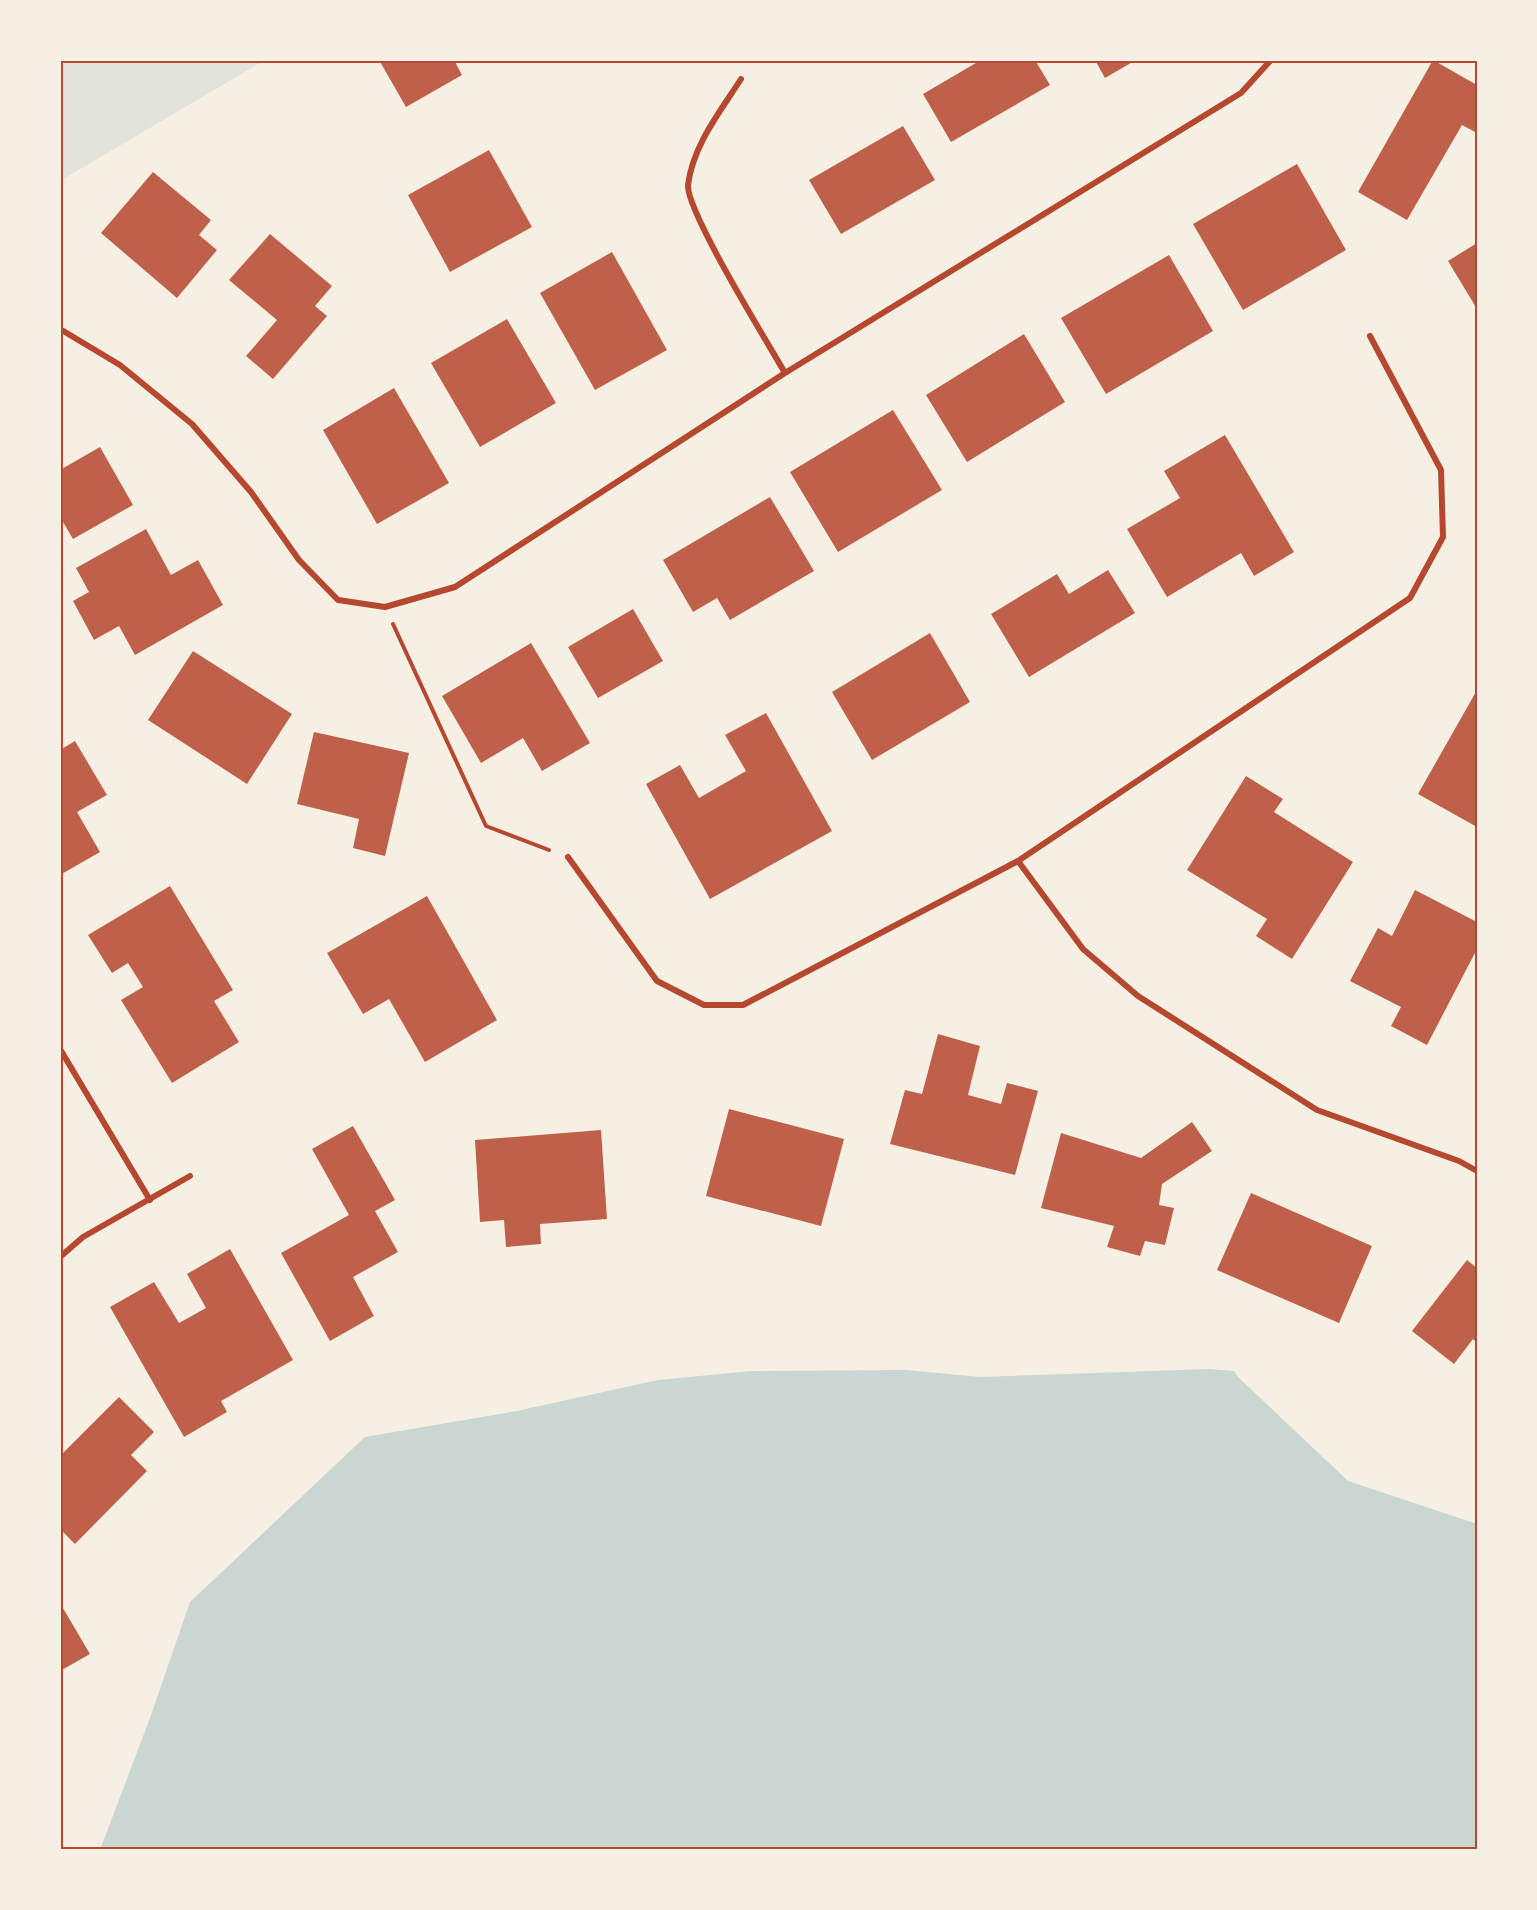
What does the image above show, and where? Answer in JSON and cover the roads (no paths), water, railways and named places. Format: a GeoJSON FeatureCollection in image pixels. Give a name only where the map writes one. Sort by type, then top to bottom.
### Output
{"type":"FeatureCollection","features":[{"type":"Feature","properties":{"kind":"street"},"geometry":{"type":"LineString","coordinates":[[60,329],[120,365],[192,424],[251,492],[299,560],[338,600],[385,607],[455,587],[785,374],[1241,93],[1271,60]]}},
{"type":"Feature","properties":{"kind":"street"},"geometry":{"type":"LineString","coordinates":[[741,79],[696,151],[688,188],[699,221],[785,374]]}},
{"type":"Feature","properties":{"kind":"street"},"geometry":{"type":"LineString","coordinates":[[568,857],[657,981],[704,1005],[743,1005],[1018,861],[1410,598],[1443,537],[1441,470],[1370,336]]}},
{"type":"Feature","properties":{"kind":"street"},"geometry":{"type":"LineString","coordinates":[[1018,861],[1083,949],[1138,996],[1317,1110],[1460,1161],[1477,1171]]}},
{"type":"Feature","properties":{"kind":"street"},"geometry":{"type":"LineString","coordinates":[[60,1049],[150,1200]]}},
{"type":"Feature","properties":{"kind":"street"},"geometry":{"type":"LineString","coordinates":[[60,1257],[82,1237],[190,1176]]}}]}
